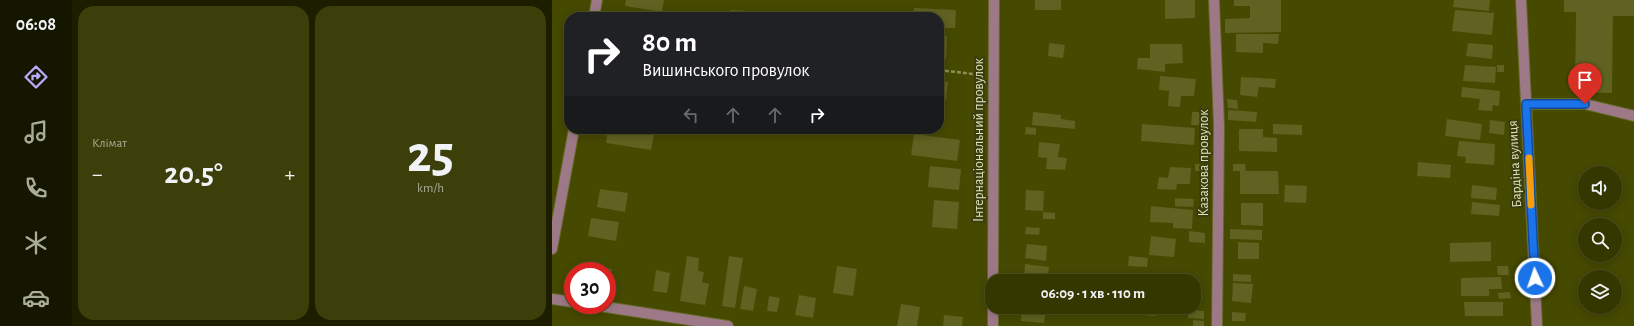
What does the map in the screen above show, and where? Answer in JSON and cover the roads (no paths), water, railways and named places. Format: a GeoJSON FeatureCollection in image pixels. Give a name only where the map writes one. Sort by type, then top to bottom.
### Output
{"type":"FeatureCollection","features":[{"type":"Feature","properties":{"kind":"street"},"geometry":{"type":"LineString","coordinates":[[595,12],[597,0]]}},
{"type":"Feature","properties":{"kind":"street","name":"Інтернаціональний провулок"},"geometry":{"type":"LineString","coordinates":[[993,274],[994,0]]}},
{"type":"Feature","properties":{"kind":"street","name":"Казакова провулок"},"geometry":{"type":"LineString","coordinates":[[1214,0],[1219,126],[1217,326]]}},
{"type":"Feature","properties":{"kind":"street","name":"Бардіна вулиця"},"geometry":{"type":"LineString","coordinates":[[1521,0],[1537,326]]}},
{"type":"Feature","properties":{"kind":"street"},"geometry":{"type":"LineString","coordinates":[[1526,104],[1585,104],[1634,116]]}},
{"type":"Feature","properties":{"kind":"street"},"geometry":{"type":"LineString","coordinates":[[552,249],[573,134]]}},
{"type":"Feature","properties":{"kind":"street"},"geometry":{"type":"LineString","coordinates":[[552,299],[564,301]]}},
{"type":"Feature","properties":{"kind":"street"},"geometry":{"type":"LineString","coordinates":[[616,309],[728,326]]}},
{"type":"Feature","properties":{"kind":"street"},"geometry":{"type":"LineString","coordinates":[[993,314],[993,326]]}}]}
